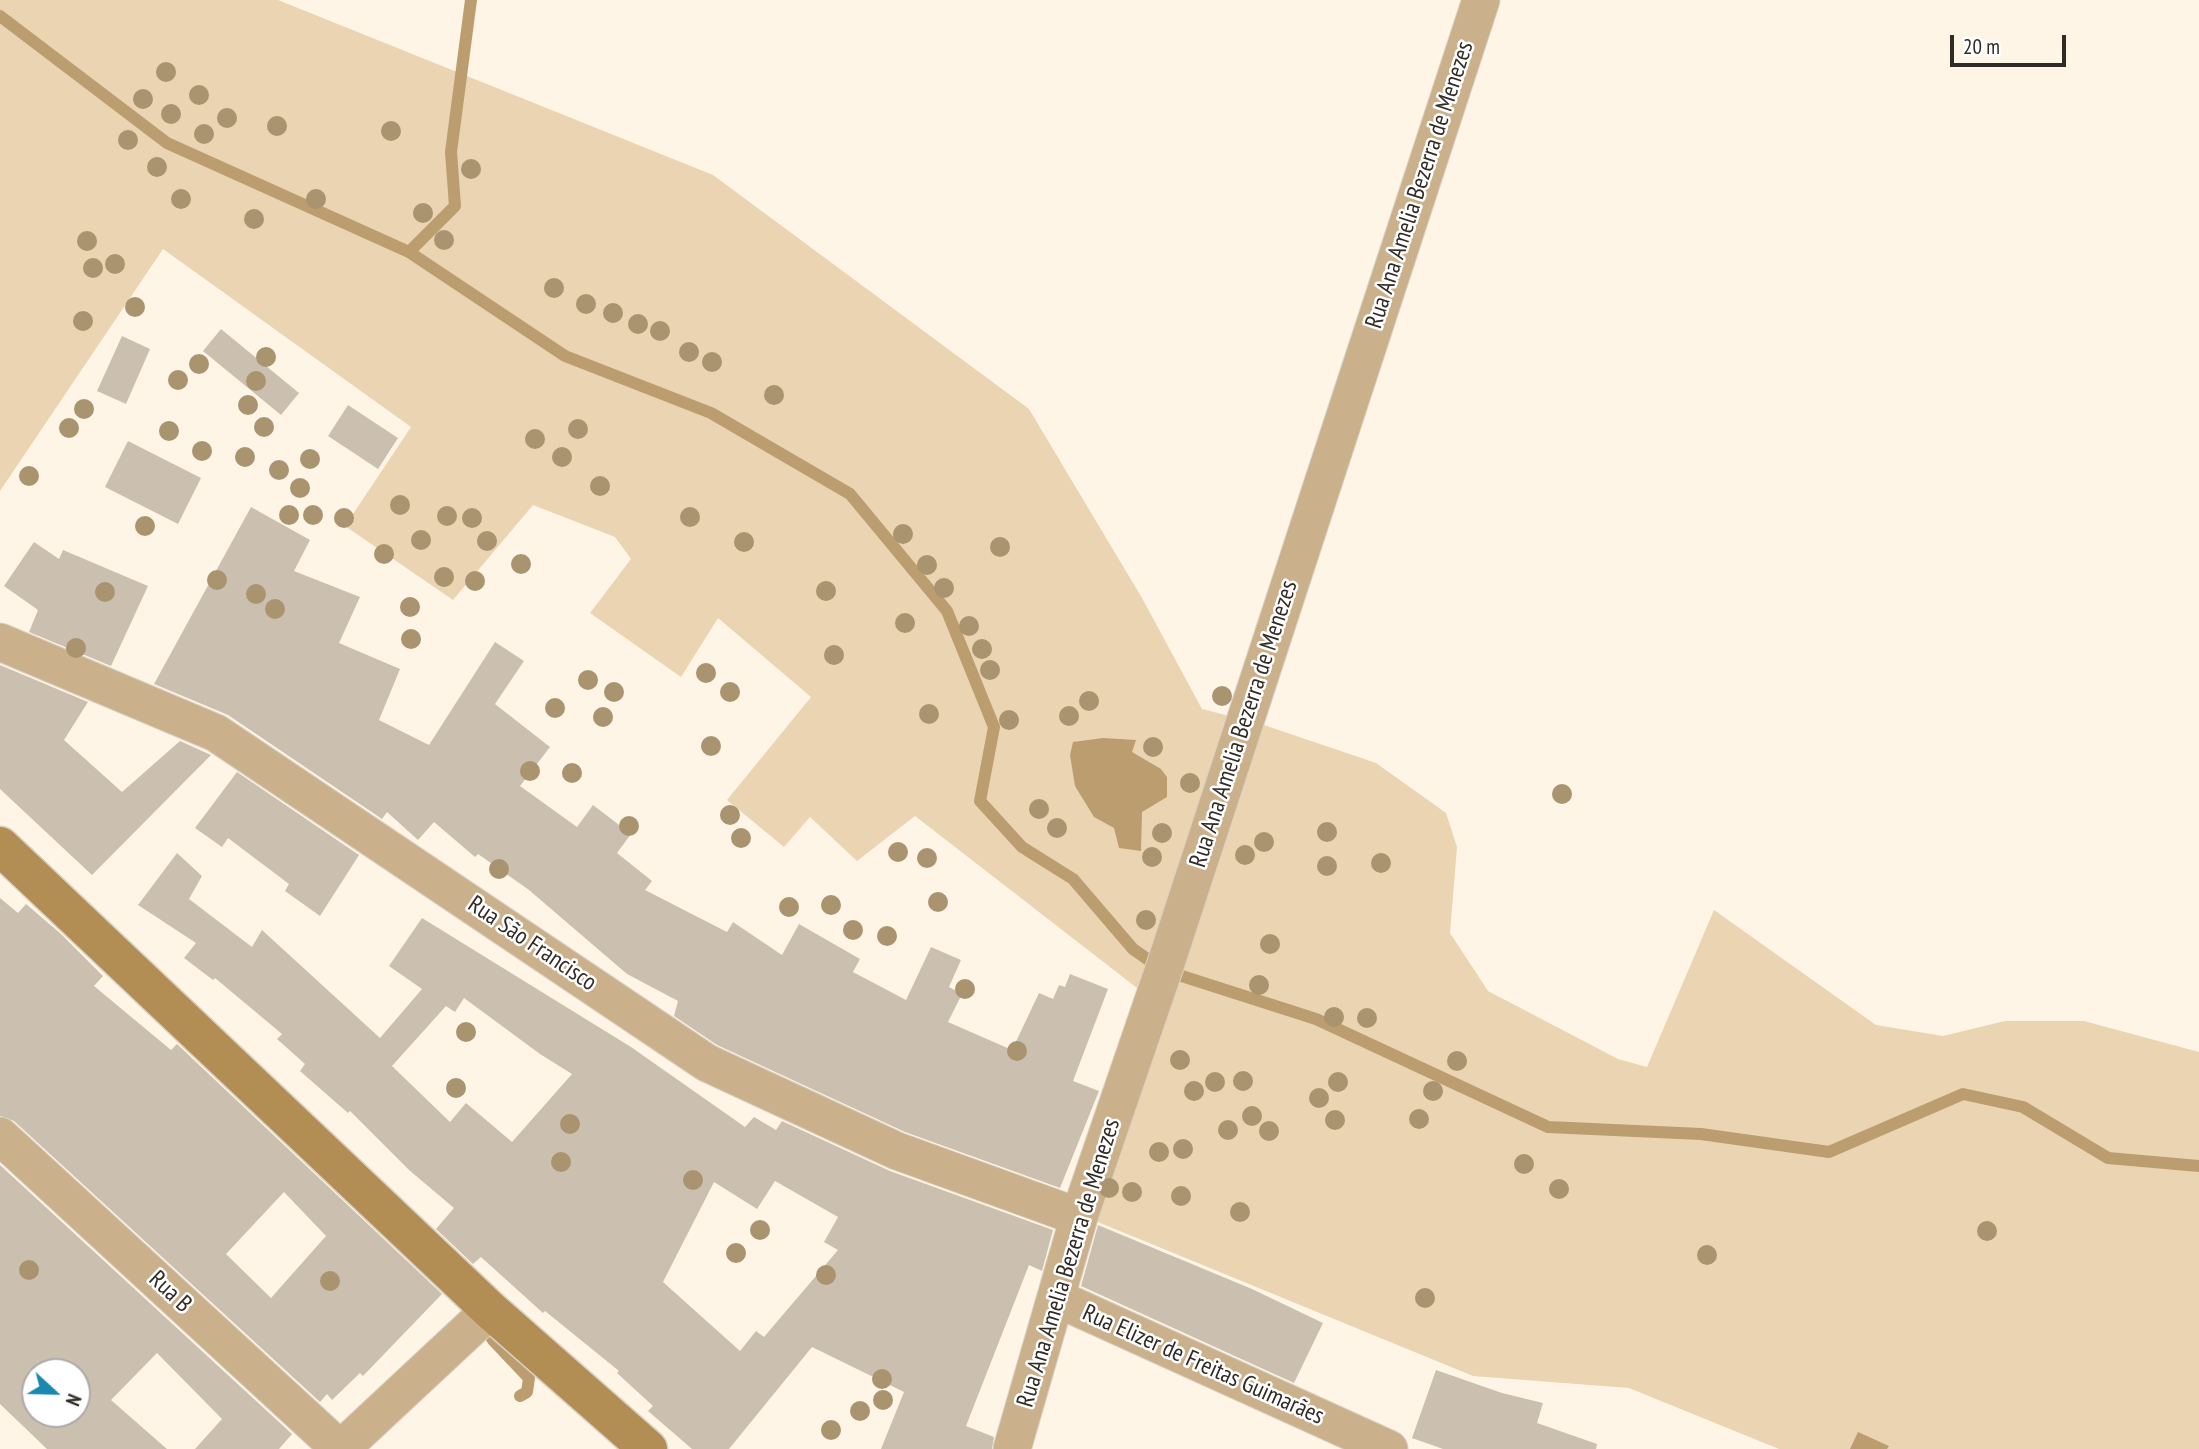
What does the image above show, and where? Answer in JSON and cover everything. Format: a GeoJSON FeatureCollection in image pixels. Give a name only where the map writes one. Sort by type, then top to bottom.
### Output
{"type":"FeatureCollection","features":[{"type":"Feature","properties":{"kind":"street","name":"Rua Ana Amelia Bezerra de Menezes"},"geometry":{"type":"LineString","coordinates":[[1012,1449],[1079,1217],[1482,0]]}},
{"type":"Feature","properties":{"kind":"street","name":"Rua São Francisco"},"geometry":{"type":"LineString","coordinates":[[0,642],[216,733],[708,1063],[897,1151],[1079,1217]]}},
{"type":"Feature","properties":{"kind":"street"},"geometry":{"type":"LineString","coordinates":[[0,846],[490,1310],[648,1449]]}},
{"type":"Feature","properties":{"kind":"street","name":"Rua B"},"geometry":{"type":"LineString","coordinates":[[0,1136],[340,1449]]}},
{"type":"Feature","properties":{"kind":"street","name":"Rua Elizer de Freitas Guimarães"},"geometry":{"type":"LineString","coordinates":[[1056,1298],[1389,1449]]}},
{"type":"Feature","properties":{"kind":"street"},"geometry":{"type":"LineString","coordinates":[[340,1449],[490,1310]]}},
{"type":"Feature","properties":{"kind":"shaded area"},"geometry":{"type":"Polygon","coordinates":[[[0,0],[278,0],[713,175],[1029,409],[1142,598],[1202,709],[1261,724],[1376,763],[1446,813],[1457,847],[1450,933],[1488,991],[1618,1059],[1647,1067],[1714,910],[1876,1025],[1943,1036],[2005,1021],[2084,1021],[2199,1052],[2199,1449],[1779,1449],[1629,1388],[1473,1376],[1093,1220],[1159,1005],[915,816],[857,861],[810,817],[784,847],[727,800],[811,697],[718,618],[681,677],[590,613],[631,559],[615,537],[533,505],[453,600],[345,526],[411,427],[163,249],[0,491],[0,0]]]}},
{"type":"Feature","properties":{"kind":"shaded area"},"geometry":{"type":"Polygon","coordinates":[[[1103,738],[1136,740],[1132,752],[1161,769],[1167,777],[1167,797],[1142,812],[1141,851],[1119,848],[1114,828],[1094,817],[1075,786],[1070,755],[1073,742],[1103,738]]]}},
{"type":"Feature","properties":{"kind":"shaded area"},"geometry":{"type":"Polygon","coordinates":[[[1858,1432],[1889,1446],[1887,1449],[1850,1449],[1858,1432]]]}},
{"type":"Feature","properties":{"kind":"building"},"geometry":{"type":"Polygon","coordinates":[[[221,329],[299,393],[281,415],[203,351],[221,329]]]}},
{"type":"Feature","properties":{"kind":"building"},"geometry":{"type":"Polygon","coordinates":[[[122,336],[150,349],[126,404],[97,391],[122,336]]]}},
{"type":"Feature","properties":{"kind":"building"},"geometry":{"type":"Polygon","coordinates":[[[348,405],[398,438],[378,469],[328,436],[348,405]]]}},
{"type":"Feature","properties":{"kind":"building"},"geometry":{"type":"Polygon","coordinates":[[[128,441],[201,478],[178,524],[105,487],[128,441]]]}},
{"type":"Feature","properties":{"kind":"building"},"geometry":{"type":"Polygon","coordinates":[[[251,507],[310,540],[294,571],[360,597],[339,643],[400,669],[379,720],[429,745],[495,642],[524,661],[495,704],[550,747],[520,786],[577,827],[593,805],[631,834],[617,853],[652,881],[645,890],[727,932],[733,922],[782,955],[799,924],[860,959],[853,972],[906,1000],[931,947],[961,960],[949,987],[962,994],[948,1022],[1012,1050],[1039,993],[1053,999],[1059,985],[1065,987],[1070,974],[1108,989],[1073,1081],[1099,1091],[1060,1188],[905,1132],[717,1045],[674,1016],[678,1001],[627,974],[529,890],[478,854],[475,857],[434,822],[418,840],[387,812],[382,819],[228,715],[154,684],[251,507]]]}},
{"type":"Feature","properties":{"kind":"building"},"geometry":{"type":"Polygon","coordinates":[[[34,542],[59,559],[63,550],[148,586],[111,666],[29,632],[38,610],[4,586],[34,542]]]}},
{"type":"Feature","properties":{"kind":"building"},"geometry":{"type":"Polygon","coordinates":[[[0,665],[88,702],[64,740],[122,792],[180,741],[211,755],[92,875],[0,789],[0,665]]]}},
{"type":"Feature","properties":{"kind":"building"},"geometry":{"type":"Polygon","coordinates":[[[237,772],[359,855],[320,916],[285,891],[289,884],[228,838],[222,847],[195,828],[237,772]]]}},
{"type":"Feature","properties":{"kind":"building"},"geometry":{"type":"Polygon","coordinates":[[[177,853],[202,876],[189,899],[252,947],[262,930],[380,1038],[422,989],[389,966],[422,918],[631,1047],[745,1127],[754,1117],[776,1130],[782,1121],[890,1171],[1053,1230],[1042,1271],[1029,1265],[966,1426],[994,1437],[992,1449],[881,1449],[904,1392],[812,1347],[729,1449],[692,1449],[648,1411],[653,1406],[617,1373],[619,1371],[545,1311],[543,1313],[481,1257],[473,1264],[436,1229],[454,1208],[409,1170],[350,1111],[348,1113],[300,1071],[305,1064],[277,1039],[282,1034],[215,978],[213,980],[184,958],[196,943],[138,905],[177,853]],[[464,998],[455,1012],[446,1006],[392,1066],[450,1122],[466,1103],[512,1142],[572,1074],[464,998]],[[775,1181],[757,1209],[714,1182],[663,1282],[740,1351],[756,1331],[764,1337],[838,1250],[824,1242],[838,1217],[775,1181]]]}},
{"type":"Feature","properties":{"kind":"building"},"geometry":{"type":"Polygon","coordinates":[[[0,898],[18,913],[26,904],[60,933],[103,976],[94,986],[171,1050],[177,1044],[442,1294],[363,1376],[360,1373],[332,1400],[327,1394],[320,1402],[14,1121],[0,1116],[0,898]],[[284,1192],[226,1254],[271,1298],[326,1236],[284,1192]]]}},
{"type":"Feature","properties":{"kind":"building"},"geometry":{"type":"Polygon","coordinates":[[[0,1165],[292,1434],[279,1449],[195,1449],[222,1419],[157,1353],[111,1400],[167,1449],[47,1449],[25,1428],[91,1428],[91,1358],[21,1358],[21,1424],[0,1404],[0,1165]]]}},
{"type":"Feature","properties":{"kind":"building"},"geometry":{"type":"Polygon","coordinates":[[[1098,1225],[1252,1289],[1323,1323],[1294,1383],[1081,1286],[1098,1225]]]}},
{"type":"Feature","properties":{"kind":"building"},"geometry":{"type":"Polygon","coordinates":[[[1436,1370],[1502,1393],[1543,1403],[1537,1423],[1597,1444],[1596,1449],[1443,1449],[1412,1438],[1436,1370]]]}},
{"type":"Feature","properties":{"kind":"waterway"},"geometry":{"type":"LineString","coordinates":[[409,252],[455,206],[451,152],[471,0]]}},
{"type":"Feature","properties":{"kind":"waterway"},"geometry":{"type":"LineString","coordinates":[[0,16],[167,143],[409,252],[565,356],[711,413],[850,494],[947,611],[994,727],[980,801],[1022,847],[1073,879],[1133,949],[1163,970],[1316,1019],[1548,1127],[1701,1134],[1829,1152],[1963,1094],[2023,1107],[2108,1158],[2199,1166]]}},
{"type":"Feature","properties":{"kind":"waterway"},"geometry":{"type":"LineString","coordinates":[[481,1322],[493,1340],[529,1378],[527,1392],[520,1396]]}}]}
